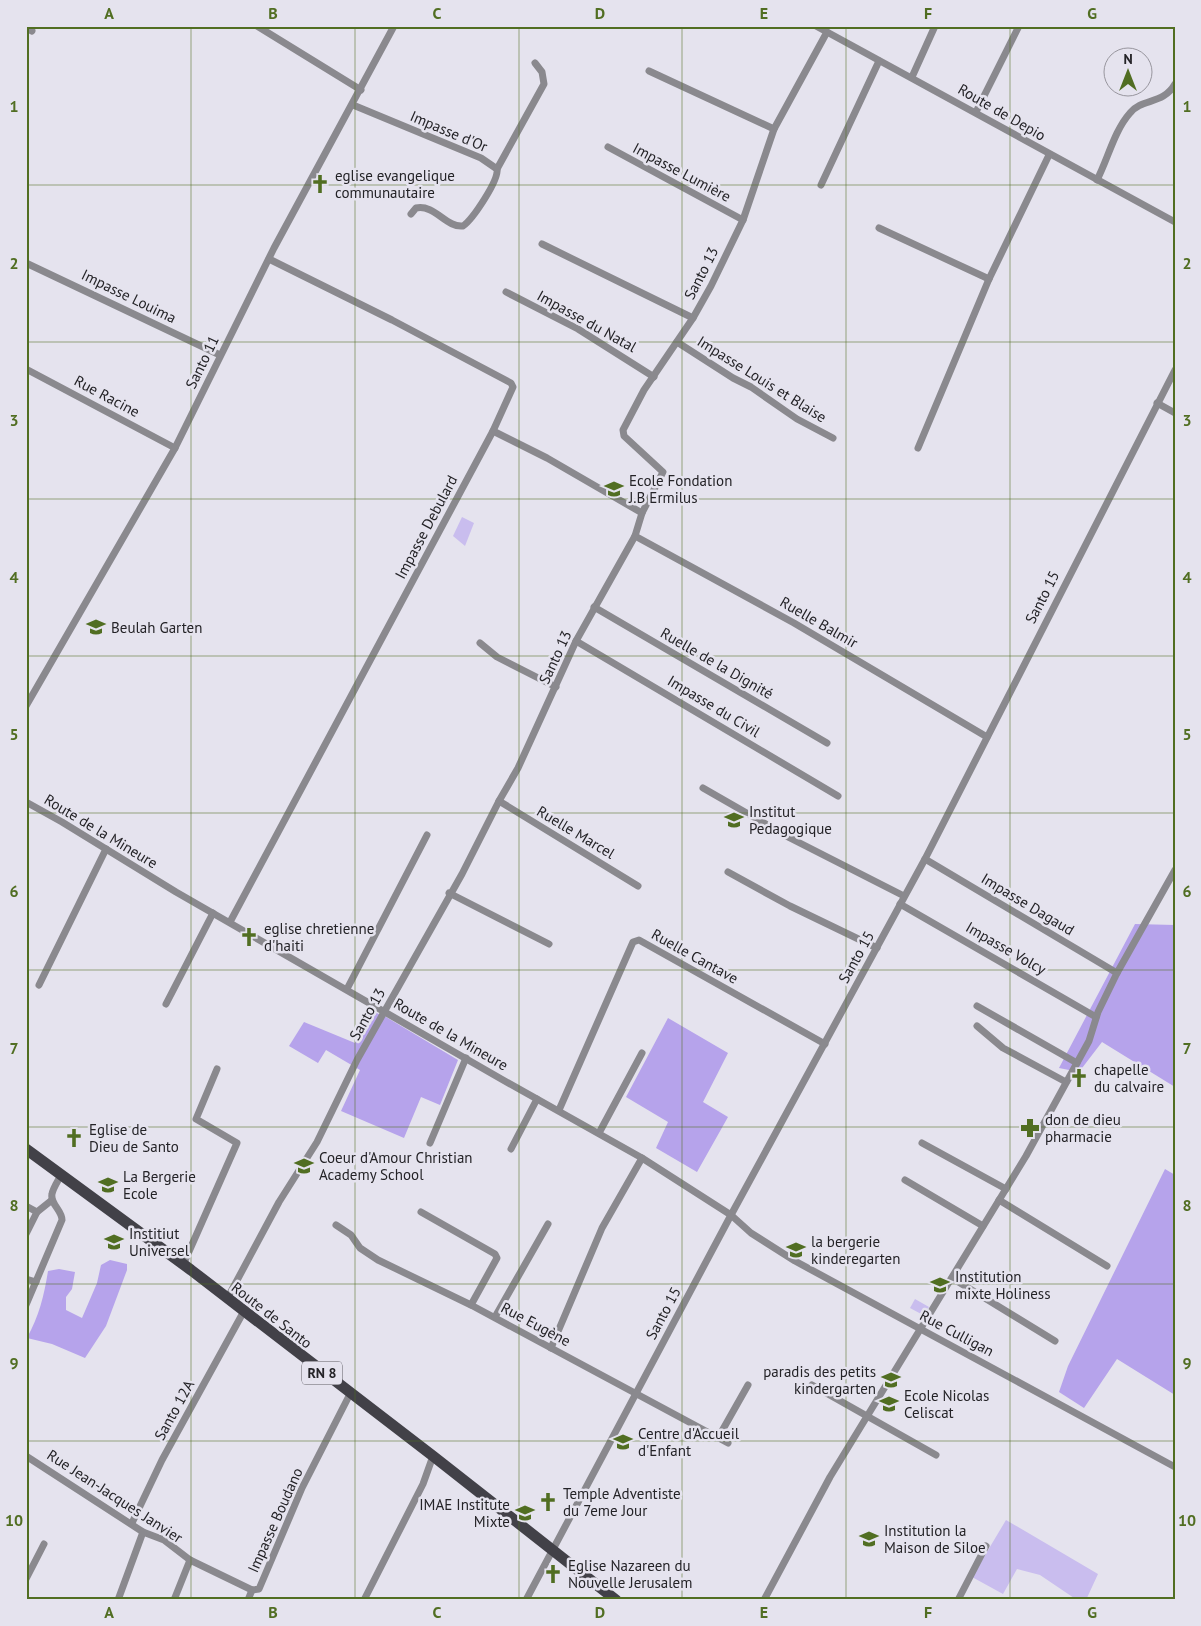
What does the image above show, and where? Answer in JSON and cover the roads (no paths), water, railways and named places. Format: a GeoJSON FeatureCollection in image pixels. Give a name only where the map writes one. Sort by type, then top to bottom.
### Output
{"type":"FeatureCollection","features":[{"type":"Feature","properties":{"kind":"main road","name":"Route de Santo"},"geometry":{"type":"LineString","coordinates":[[26,1149],[183,1265],[350,1394],[434,1456],[552,1552],[616,1600]]}},
{"type":"Feature","properties":{"kind":"street"},"geometry":{"type":"LineString","coordinates":[[257,26],[361,90]]}},
{"type":"Feature","properties":{"kind":"street","name":"Santo 11"},"geometry":{"type":"LineString","coordinates":[[26,706],[175,448],[220,355],[314,172],[353,105],[394,26]]}},
{"type":"Feature","properties":{"kind":"street","name":"Route de Depio"},"geometry":{"type":"LineString","coordinates":[[816,26],[976,112],[1049,155],[1175,222]]}},
{"type":"Feature","properties":{"kind":"street"},"geometry":{"type":"LineString","coordinates":[[912,77],[935,26]]}},
{"type":"Feature","properties":{"kind":"street"},"geometry":{"type":"LineString","coordinates":[[976,112],[1019,26]]}},
{"type":"Feature","properties":{"kind":"street","name":"Santo 13"},"geometry":{"type":"LineString","coordinates":[[227,1299],[279,1202],[317,1142],[357,1060],[462,874],[518,768],[576,641],[635,536],[642,513],[663,472],[623,434],[644,390],[693,318],[711,286],[742,220],[774,129],[827,32]]}},
{"type":"Feature","properties":{"kind":"street"},"geometry":{"type":"LineString","coordinates":[[821,185],[879,61]]}},
{"type":"Feature","properties":{"kind":"street"},"geometry":{"type":"LineString","coordinates":[[498,168],[544,84],[542,72],[535,64]]}},
{"type":"Feature","properties":{"kind":"street"},"geometry":{"type":"LineString","coordinates":[[649,71],[774,129]]}},
{"type":"Feature","properties":{"kind":"street"},"geometry":{"type":"LineString","coordinates":[[1097,180],[1124,120],[1131,111],[1164,96],[1175,84]]}},
{"type":"Feature","properties":{"kind":"street","name":"Impasse d'Or"},"geometry":{"type":"LineString","coordinates":[[353,105],[481,158],[498,168],[497,177],[463,226],[455,225],[428,208],[416,208],[411,214]]}},
{"type":"Feature","properties":{"kind":"street","name":"Impasse Lumière"},"geometry":{"type":"LineString","coordinates":[[608,147],[742,220]]}},
{"type":"Feature","properties":{"kind":"street"},"geometry":{"type":"LineString","coordinates":[[918,448],[989,279],[1049,155]]}},
{"type":"Feature","properties":{"kind":"street"},"geometry":{"type":"LineString","coordinates":[[880,228],[989,279]]}},
{"type":"Feature","properties":{"kind":"street"},"geometry":{"type":"LineString","coordinates":[[542,244],[693,318]]}},
{"type":"Feature","properties":{"kind":"street","name":"Impasse Debulard"},"geometry":{"type":"LineString","coordinates":[[230,922],[513,391],[511,383],[392,320],[269,259]]}},
{"type":"Feature","properties":{"kind":"street","name":"Impasse Louima"},"geometry":{"type":"LineString","coordinates":[[26,262],[220,355]]}},
{"type":"Feature","properties":{"kind":"street","name":"Impasse du Natal"},"geometry":{"type":"LineString","coordinates":[[506,292],[578,329],[654,376]]}},
{"type":"Feature","properties":{"kind":"street","name":"Impasse Louis et Blaise"},"geometry":{"type":"LineString","coordinates":[[677,342],[732,378],[751,386],[797,420],[832,438]]}},
{"type":"Feature","properties":{"kind":"street","name":"Rue Racine"},"geometry":{"type":"LineString","coordinates":[[26,369],[175,448]]}},
{"type":"Feature","properties":{"kind":"street","name":"Santo 15"},"geometry":{"type":"LineString","coordinates":[[526,1600],[731,1214],[925,859],[1175,370]]}},
{"type":"Feature","properties":{"kind":"street"},"geometry":{"type":"LineString","coordinates":[[1157,403],[1175,413]]}},
{"type":"Feature","properties":{"kind":"street"},"geometry":{"type":"LineString","coordinates":[[493,431],[547,458],[642,513]]}},
{"type":"Feature","properties":{"kind":"street","name":"Ruelle Balmir"},"geometry":{"type":"LineString","coordinates":[[635,536],[794,623],[987,737]]}},
{"type":"Feature","properties":{"kind":"street","name":"Ruelle de la Dignité"},"geometry":{"type":"LineString","coordinates":[[594,607],[827,743]]}},
{"type":"Feature","properties":{"kind":"street","name":"Impasse du Civil"},"geometry":{"type":"LineString","coordinates":[[576,641],[838,796]]}},
{"type":"Feature","properties":{"kind":"street"},"geometry":{"type":"LineString","coordinates":[[480,643],[498,657],[556,687]]}},
{"type":"Feature","properties":{"kind":"street"},"geometry":{"type":"LineString","coordinates":[[703,788],[790,838],[904,896]]}},
{"type":"Feature","properties":{"kind":"street","name":"Ruelle Marcel"},"geometry":{"type":"LineString","coordinates":[[499,801],[638,886]]}},
{"type":"Feature","properties":{"kind":"street","name":"Route de la Mineure"},"geometry":{"type":"LineString","coordinates":[[26,802],[213,913],[642,1158],[731,1214]]}},
{"type":"Feature","properties":{"kind":"street"},"geometry":{"type":"LineString","coordinates":[[347,989],[427,835]]}},
{"type":"Feature","properties":{"kind":"street"},"geometry":{"type":"LineString","coordinates":[[39,986],[106,849]]}},
{"type":"Feature","properties":{"kind":"street","name":"Impasse Dagaud"},"geometry":{"type":"LineString","coordinates":[[925,859],[1117,973]]}},
{"type":"Feature","properties":{"kind":"street"},"geometry":{"type":"LineString","coordinates":[[764,1600],[830,1477],[1006,1189],[1077,1063],[1089,1041],[1096,1017],[1117,973],[1175,870]]}},
{"type":"Feature","properties":{"kind":"street"},"geometry":{"type":"LineString","coordinates":[[728,872],[790,906],[877,948]]}},
{"type":"Feature","properties":{"kind":"street"},"geometry":{"type":"LineString","coordinates":[[449,894],[549,944]]}},
{"type":"Feature","properties":{"kind":"street","name":"Impasse Volcy"},"geometry":{"type":"LineString","coordinates":[[900,904],[1096,1017]]}},
{"type":"Feature","properties":{"kind":"street"},"geometry":{"type":"LineString","coordinates":[[166,1004],[213,913]]}},
{"type":"Feature","properties":{"kind":"street","name":"Ruelle Cantave"},"geometry":{"type":"LineString","coordinates":[[559,1110],[633,942],[636,940],[825,1044]]}},
{"type":"Feature","properties":{"kind":"street"},"geometry":{"type":"LineString","coordinates":[[976,1006],[1077,1063]]}},
{"type":"Feature","properties":{"kind":"street"},"geometry":{"type":"LineString","coordinates":[[977,1026],[1004,1048],[1066,1082]]}},
{"type":"Feature","properties":{"kind":"street"},"geometry":{"type":"LineString","coordinates":[[599,1133],[642,1053]]}},
{"type":"Feature","properties":{"kind":"street"},"geometry":{"type":"LineString","coordinates":[[430,1143],[466,1058]]}},
{"type":"Feature","properties":{"kind":"street"},"geometry":{"type":"LineString","coordinates":[[183,1265],[237,1143],[196,1119],[217,1068]]}},
{"type":"Feature","properties":{"kind":"street"},"geometry":{"type":"LineString","coordinates":[[511,1149],[537,1099]]}},
{"type":"Feature","properties":{"kind":"street"},"geometry":{"type":"LineString","coordinates":[[922,1143],[1006,1189]]}},
{"type":"Feature","properties":{"kind":"street"},"geometry":{"type":"LineString","coordinates":[[551,1348],[594,1245],[642,1158]]}},
{"type":"Feature","properties":{"kind":"street"},"geometry":{"type":"LineString","coordinates":[[26,1305],[62,1220],[62,1216],[52,1200],[52,1194],[60,1175]]}},
{"type":"Feature","properties":{"kind":"street"},"geometry":{"type":"LineString","coordinates":[[905,1180],[983,1226]]}},
{"type":"Feature","properties":{"kind":"street"},"geometry":{"type":"LineString","coordinates":[[26,1234],[37,1212],[52,1200]]}},
{"type":"Feature","properties":{"kind":"street"},"geometry":{"type":"LineString","coordinates":[[999,1200],[1107,1266]]}},
{"type":"Feature","properties":{"kind":"street"},"geometry":{"type":"LineString","coordinates":[[26,1206],[37,1212]]}},
{"type":"Feature","properties":{"kind":"street"},"geometry":{"type":"LineString","coordinates":[[421,1212],[495,1254],[497,1258],[471,1304]]}},
{"type":"Feature","properties":{"kind":"street","name":"Rue Culligan"},"geometry":{"type":"LineString","coordinates":[[731,1214],[751,1233],[795,1261],[1175,1467]]}},
{"type":"Feature","properties":{"kind":"street"},"geometry":{"type":"LineString","coordinates":[[495,1318],[548,1224]]}},
{"type":"Feature","properties":{"kind":"street","name":"Rue Eugène"},"geometry":{"type":"LineString","coordinates":[[336,1225],[351,1235],[360,1248],[378,1260],[471,1304],[728,1443]]}},
{"type":"Feature","properties":{"kind":"street"},"geometry":{"type":"LineString","coordinates":[[952,1278],[1055,1342]]}},
{"type":"Feature","properties":{"kind":"street"},"geometry":{"type":"LineString","coordinates":[[26,1279],[36,1282]]}},
{"type":"Feature","properties":{"kind":"street","name":"Santo 12A"},"geometry":{"type":"LineString","coordinates":[[132,1523],[162,1460],[244,1312]]}},
{"type":"Feature","properties":{"kind":"street"},"geometry":{"type":"LineString","coordinates":[[718,1438],[748,1385]]}},
{"type":"Feature","properties":{"kind":"street"},"geometry":{"type":"LineString","coordinates":[[812,1385],[936,1455]]}},
{"type":"Feature","properties":{"kind":"street","name":"Impasse Boudano"},"geometry":{"type":"LineString","coordinates":[[190,1560],[252,1590],[259,1589],[302,1488],[350,1394]]}},
{"type":"Feature","properties":{"kind":"street","name":"Rue Jean-Jacques Janvier"},"geometry":{"type":"LineString","coordinates":[[26,1456],[132,1523],[143,1532],[164,1540],[190,1560]]}},
{"type":"Feature","properties":{"kind":"street"},"geometry":{"type":"LineString","coordinates":[[364,1600],[423,1484],[434,1456]]}},
{"type":"Feature","properties":{"kind":"street"},"geometry":{"type":"LineString","coordinates":[[118,1600],[143,1532]]}},
{"type":"Feature","properties":{"kind":"street"},"geometry":{"type":"LineString","coordinates":[[26,1579],[44,1544]]}},
{"type":"Feature","properties":{"kind":"street"},"geometry":{"type":"LineString","coordinates":[[958,1600],[986,1546]]}},
{"type":"Feature","properties":{"kind":"street"},"geometry":{"type":"LineString","coordinates":[[174,1600],[190,1560]]}},
{"type":"Feature","properties":{"kind":"street"},"geometry":{"type":"LineString","coordinates":[[248,1600],[252,1590]]}},
{"type":"Feature","properties":{"kind":"place","name":"eglise evangelique communautaire"},"geometry":{"type":"Point","coordinates":[320,184]}},
{"type":"Feature","properties":{"kind":"place","name":"Ecole Fondation J.B Ermilus"},"geometry":{"type":"Point","coordinates":[614,489]}},
{"type":"Feature","properties":{"kind":"place","name":"Beulah Garten"},"geometry":{"type":"Point","coordinates":[96,627]}},
{"type":"Feature","properties":{"kind":"place","name":"Institut Pedagogique"},"geometry":{"type":"Point","coordinates":[734,820]}},
{"type":"Feature","properties":{"kind":"place","name":"eglise chretienne d'haiti"},"geometry":{"type":"Point","coordinates":[249,937]}},
{"type":"Feature","properties":{"kind":"place","name":"chapelle du calvaire"},"geometry":{"type":"Point","coordinates":[1079,1078]}},
{"type":"Feature","properties":{"kind":"place","name":"don de dieu pharmacie"},"geometry":{"type":"Point","coordinates":[1030,1128]}},
{"type":"Feature","properties":{"kind":"place","name":"Eglise de Dieu de Santo"},"geometry":{"type":"Point","coordinates":[74,1138]}},
{"type":"Feature","properties":{"kind":"place","name":"Coeur d'Amour Christian Academy School"},"geometry":{"type":"Point","coordinates":[304,1166]}},
{"type":"Feature","properties":{"kind":"place","name":"La Bergerie Ecole"},"geometry":{"type":"Point","coordinates":[108,1185]}},
{"type":"Feature","properties":{"kind":"place","name":"Institiut Universel"},"geometry":{"type":"Point","coordinates":[114,1242]}},
{"type":"Feature","properties":{"kind":"place","name":"la bergerie kinderegarten"},"geometry":{"type":"Point","coordinates":[796,1250]}},
{"type":"Feature","properties":{"kind":"place","name":"Institution mixte Holiness"},"geometry":{"type":"Point","coordinates":[940,1285]}},
{"type":"Feature","properties":{"kind":"place","name":"paradis des petits kindergarten"},"geometry":{"type":"Point","coordinates":[891,1380]}},
{"type":"Feature","properties":{"kind":"place","name":"Ecole Nicolas Celiscat"},"geometry":{"type":"Point","coordinates":[889,1404]}},
{"type":"Feature","properties":{"kind":"place","name":"Centre d'Accueil d'Enfant"},"geometry":{"type":"Point","coordinates":[623,1442]}},
{"type":"Feature","properties":{"kind":"place","name":"Temple Adventiste du 7eme Jour"},"geometry":{"type":"Point","coordinates":[548,1502]}},
{"type":"Feature","properties":{"kind":"place","name":"IMAE Institute Mixte"},"geometry":{"type":"Point","coordinates":[525,1513]}},
{"type":"Feature","properties":{"kind":"place","name":"Institution la Maison de Siloe"},"geometry":{"type":"Point","coordinates":[869,1539]}},
{"type":"Feature","properties":{"kind":"place","name":"Eglise Nazareen du Nouvelle Jerusalem"},"geometry":{"type":"Point","coordinates":[553,1574]}}]}
